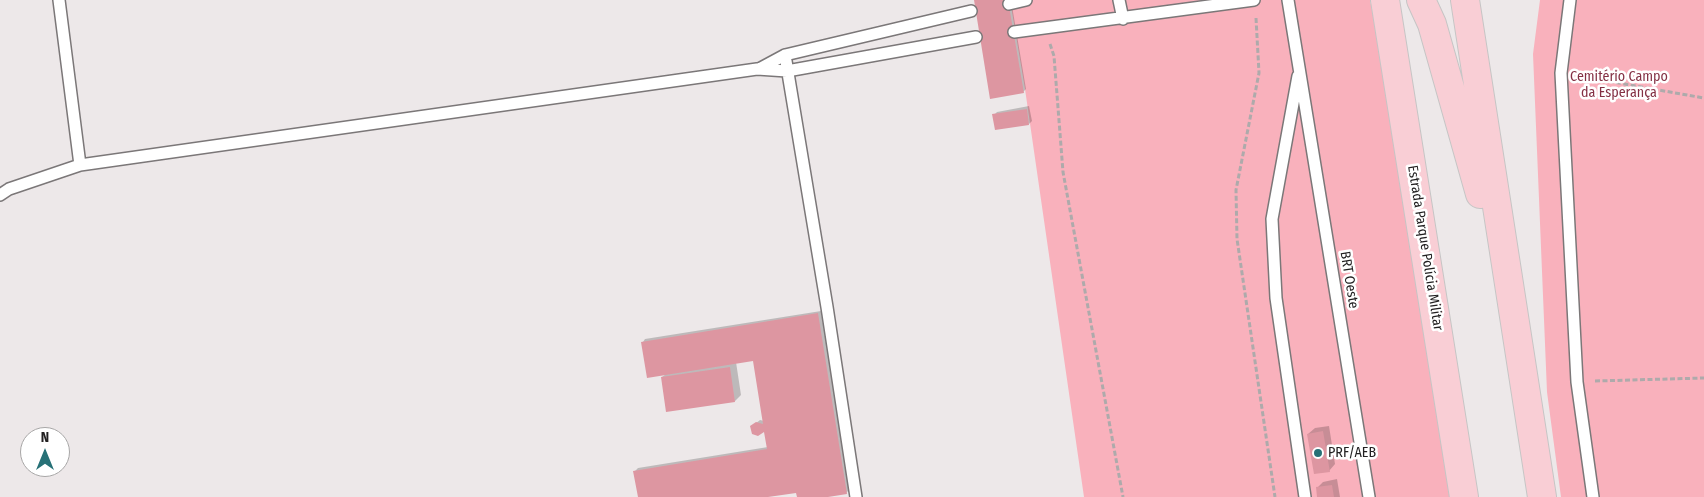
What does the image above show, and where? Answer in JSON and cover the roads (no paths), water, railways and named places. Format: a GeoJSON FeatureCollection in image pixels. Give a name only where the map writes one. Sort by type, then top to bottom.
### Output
{"type":"FeatureCollection","features":[{"type":"Feature","properties":{"kind":"main road","name":"Estrada Parque Polícia Militar"},"geometry":{"type":"LineString","coordinates":[[1386,0],[1464,497]]}},
{"type":"Feature","properties":{"kind":"main road"},"geometry":{"type":"LineString","coordinates":[[1421,0],[1432,24],[1512,309]]}},
{"type":"Feature","properties":{"kind":"main road"},"geometry":{"type":"LineString","coordinates":[[1465,0],[1542,497]]}},
{"type":"Feature","properties":{"kind":"lane"},"geometry":{"type":"LineString","coordinates":[[59,0],[80,165]]}},
{"type":"Feature","properties":{"kind":"lane"},"geometry":{"type":"LineString","coordinates":[[1009,4],[1026,0]]}},
{"type":"Feature","properties":{"kind":"lane"},"geometry":{"type":"LineString","coordinates":[[1119,0],[1123,19]]}},
{"type":"Feature","properties":{"kind":"lane","name":"BRT Oeste"},"geometry":{"type":"LineString","coordinates":[[1288,0],[1370,497]]}},
{"type":"Feature","properties":{"kind":"lane"},"geometry":{"type":"LineString","coordinates":[[1570,0],[1561,73],[1577,382],[1594,497]]}},
{"type":"Feature","properties":{"kind":"lane"},"geometry":{"type":"LineString","coordinates":[[1014,32],[1255,5]]}},
{"type":"Feature","properties":{"kind":"lane"},"geometry":{"type":"LineString","coordinates":[[757,69],[785,55],[971,11]]}},
{"type":"Feature","properties":{"kind":"lane"},"geometry":{"type":"LineString","coordinates":[[0,195],[9,189],[80,165],[757,69],[788,70],[976,37]]}},
{"type":"Feature","properties":{"kind":"lane"},"geometry":{"type":"LineString","coordinates":[[785,55],[827,307],[856,497]]}},
{"type":"Feature","properties":{"kind":"lane","name":"BRT Oeste"},"geometry":{"type":"LineString","coordinates":[[1299,68],[1272,219],[1276,298],[1305,497]]}},
{"type":"Feature","properties":{"kind":"place","name":"PRF/AEB"},"geometry":{"type":"Point","coordinates":[1318,453]}},
{"type":"Feature","properties":{"kind":"park label","name":"Cemitério Campo da Esperança"},"geometry":{"type":"Point","coordinates":[1619,86]}}]}
